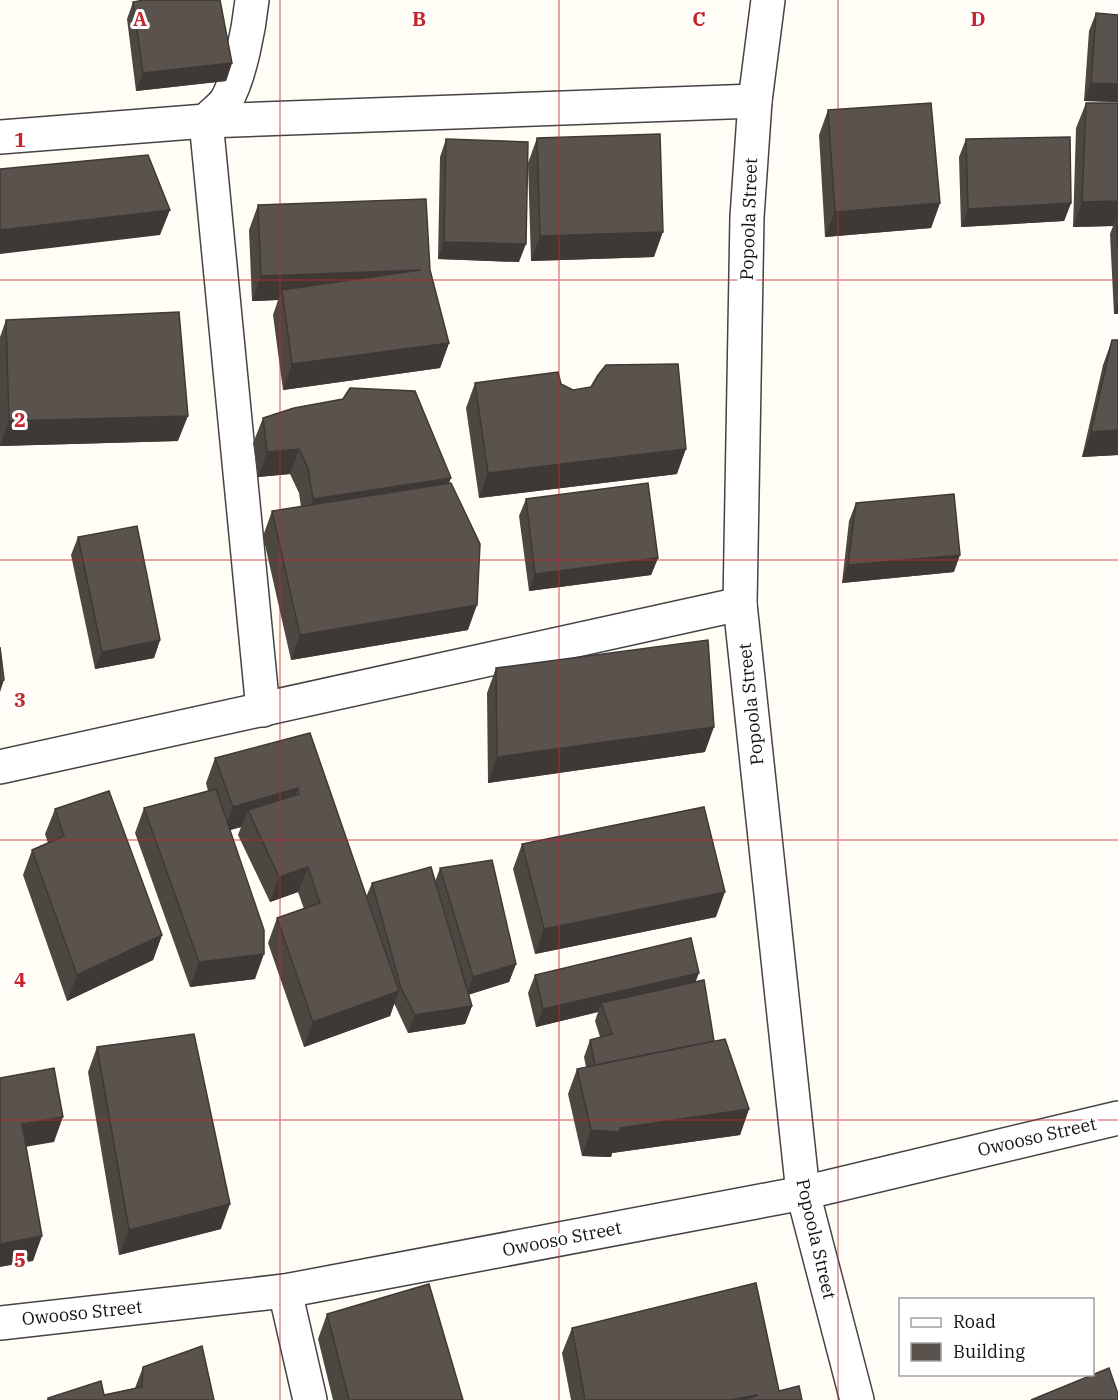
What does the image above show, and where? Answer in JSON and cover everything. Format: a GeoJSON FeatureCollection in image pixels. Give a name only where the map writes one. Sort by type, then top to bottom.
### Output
{"type":"FeatureCollection","features":[{"type":"Feature","properties":{"kind":"street"},"geometry":{"type":"LineString","coordinates":[[206,120],[225,102],[236,78],[250,20],[252,0]]}},
{"type":"Feature","properties":{"kind":"street","name":"Popoola Street"},"geometry":{"type":"LineString","coordinates":[[768,0],[755,101],[747,217],[740,604],[803,1193],[857,1400]]}},
{"type":"Feature","properties":{"kind":"street"},"geometry":{"type":"LineString","coordinates":[[0,137],[206,120],[755,101]]}},
{"type":"Feature","properties":{"kind":"street"},"geometry":{"type":"LineString","coordinates":[[206,120],[263,710]]}},
{"type":"Feature","properties":{"kind":"street"},"geometry":{"type":"LineString","coordinates":[[0,767],[740,604]]}},
{"type":"Feature","properties":{"kind":"street","name":"Owooso Street"},"geometry":{"type":"LineString","coordinates":[[0,1323],[285,1291],[803,1193],[1118,1118]]}},
{"type":"Feature","properties":{"kind":"street"},"geometry":{"type":"LineString","coordinates":[[285,1291],[310,1400]]}},
{"type":"Feature","properties":{"kind":"building"},"geometry":{"type":"Polygon","coordinates":[[[220,0],[232,63],[143,73],[133,2],[220,0]]]}},
{"type":"Feature","properties":{"kind":"building"},"geometry":{"type":"Polygon","coordinates":[[[1096,13],[1118,15],[1118,84],[1091,83],[1096,13]]]}},
{"type":"Feature","properties":{"kind":"building"},"geometry":{"type":"Polygon","coordinates":[[[931,103],[940,203],[835,212],[828,110],[931,103]]]}},
{"type":"Feature","properties":{"kind":"building"},"geometry":{"type":"Polygon","coordinates":[[[1086,103],[1118,103],[1118,201],[1082,202],[1086,103]]]}},
{"type":"Feature","properties":{"kind":"building"},"geometry":{"type":"Polygon","coordinates":[[[660,134],[663,232],[540,236],[537,138],[660,134]]]}},
{"type":"Feature","properties":{"kind":"building"},"geometry":{"type":"Polygon","coordinates":[[[1070,137],[1071,203],[968,209],[966,139],[1070,137]]]}},
{"type":"Feature","properties":{"kind":"building"},"geometry":{"type":"Polygon","coordinates":[[[446,139],[528,142],[526,244],[444,242],[446,139]]]}},
{"type":"Feature","properties":{"kind":"building"},"geometry":{"type":"Polygon","coordinates":[[[148,155],[170,210],[0,230],[0,169],[148,155]]]}},
{"type":"Feature","properties":{"kind":"building"},"geometry":{"type":"Polygon","coordinates":[[[426,199],[430,270],[449,343],[292,364],[282,290],[421,270],[261,276],[258,205],[426,199]]]}},
{"type":"Feature","properties":{"kind":"building"},"geometry":{"type":"Polygon","coordinates":[[[1118,216],[1118,248],[1116,217],[1118,216]]]}},
{"type":"Feature","properties":{"kind":"building"},"geometry":{"type":"Polygon","coordinates":[[[179,312],[188,416],[9,421],[6,320],[179,312]]]}},
{"type":"Feature","properties":{"kind":"building"},"geometry":{"type":"Polygon","coordinates":[[[1112,340],[1118,340],[1118,430],[1091,432],[1112,340]]]}},
{"type":"Feature","properties":{"kind":"building"},"geometry":{"type":"Polygon","coordinates":[[[678,364],[686,449],[488,473],[475,383],[558,372],[561,384],[573,390],[591,387],[606,365],[678,364]]]}},
{"type":"Feature","properties":{"kind":"building"},"geometry":{"type":"Polygon","coordinates":[[[350,388],[415,391],[451,478],[313,499],[308,468],[299,449],[267,452],[263,418],[294,408],[343,399],[350,388]]]}},
{"type":"Feature","properties":{"kind":"building"},"geometry":{"type":"Polygon","coordinates":[[[451,483],[480,544],[477,605],[300,635],[272,511],[451,483]]]}},
{"type":"Feature","properties":{"kind":"building"},"geometry":{"type":"Polygon","coordinates":[[[648,483],[658,558],[535,574],[526,499],[648,483]]]}},
{"type":"Feature","properties":{"kind":"building"},"geometry":{"type":"Polygon","coordinates":[[[954,494],[960,555],[848,565],[856,503],[954,494]]]}},
{"type":"Feature","properties":{"kind":"building"},"geometry":{"type":"Polygon","coordinates":[[[137,526],[160,640],[102,652],[78,537],[137,526]]]}},
{"type":"Feature","properties":{"kind":"building"},"geometry":{"type":"Polygon","coordinates":[[[708,640],[714,727],[497,757],[496,668],[708,640]]]}},
{"type":"Feature","properties":{"kind":"building"},"geometry":{"type":"Polygon","coordinates":[[[0,647],[4,680],[0,681],[0,647]]]}},
{"type":"Feature","properties":{"kind":"building"},"geometry":{"type":"Polygon","coordinates":[[[310,733],[399,991],[313,1022],[277,918],[320,903],[308,867],[279,877],[248,810],[299,794],[298,788],[233,807],[215,758],[310,733]]]}},
{"type":"Feature","properties":{"kind":"building"},"geometry":{"type":"Polygon","coordinates":[[[216,789],[264,930],[264,954],[199,962],[144,808],[216,789]]]}},
{"type":"Feature","properties":{"kind":"building"},"geometry":{"type":"Polygon","coordinates":[[[109,791],[162,935],[77,975],[32,850],[64,836],[55,809],[109,791]]]}},
{"type":"Feature","properties":{"kind":"building"},"geometry":{"type":"Polygon","coordinates":[[[704,807],[725,892],[544,929],[522,844],[704,807]]]}},
{"type":"Feature","properties":{"kind":"building"},"geometry":{"type":"Polygon","coordinates":[[[492,860],[516,964],[473,977],[440,868],[492,860]]]}},
{"type":"Feature","properties":{"kind":"building"},"geometry":{"type":"Polygon","coordinates":[[[431,867],[472,1006],[415,1015],[401,988],[372,883],[431,867]]]}},
{"type":"Feature","properties":{"kind":"building"},"geometry":{"type":"Polygon","coordinates":[[[691,938],[699,973],[543,1009],[535,975],[691,938]]]}},
{"type":"Feature","properties":{"kind":"building"},"geometry":{"type":"Polygon","coordinates":[[[704,980],[714,1041],[595,1065],[590,1040],[612,1034],[601,1003],[704,980]]]}},
{"type":"Feature","properties":{"kind":"building"},"geometry":{"type":"Polygon","coordinates":[[[194,1034],[230,1204],[129,1230],[97,1047],[194,1034]]]}},
{"type":"Feature","properties":{"kind":"building"},"geometry":{"type":"Polygon","coordinates":[[[725,1039],[749,1109],[620,1128],[620,1132],[591,1130],[577,1069],[725,1039]]]}},
{"type":"Feature","properties":{"kind":"building"},"geometry":{"type":"Polygon","coordinates":[[[54,1068],[63,1117],[22,1124],[42,1236],[0,1244],[0,1078],[54,1068]]]}},
{"type":"Feature","properties":{"kind":"building"},"geometry":{"type":"Polygon","coordinates":[[[756,1283],[779,1391],[799,1386],[802,1400],[741,1400],[757,1395],[731,1400],[585,1400],[572,1328],[756,1283]]]}},
{"type":"Feature","properties":{"kind":"building"},"geometry":{"type":"Polygon","coordinates":[[[429,1284],[463,1400],[349,1400],[327,1314],[429,1284]]]}},
{"type":"Feature","properties":{"kind":"building"},"geometry":{"type":"Polygon","coordinates":[[[202,1346],[214,1400],[48,1400],[48,1398],[101,1381],[104,1395],[142,1387],[143,1367],[202,1346]]]}},
{"type":"Feature","properties":{"kind":"building"},"geometry":{"type":"Polygon","coordinates":[[[1109,1368],[1118,1400],[1031,1400],[1094,1376],[1109,1368]]]}}]}
